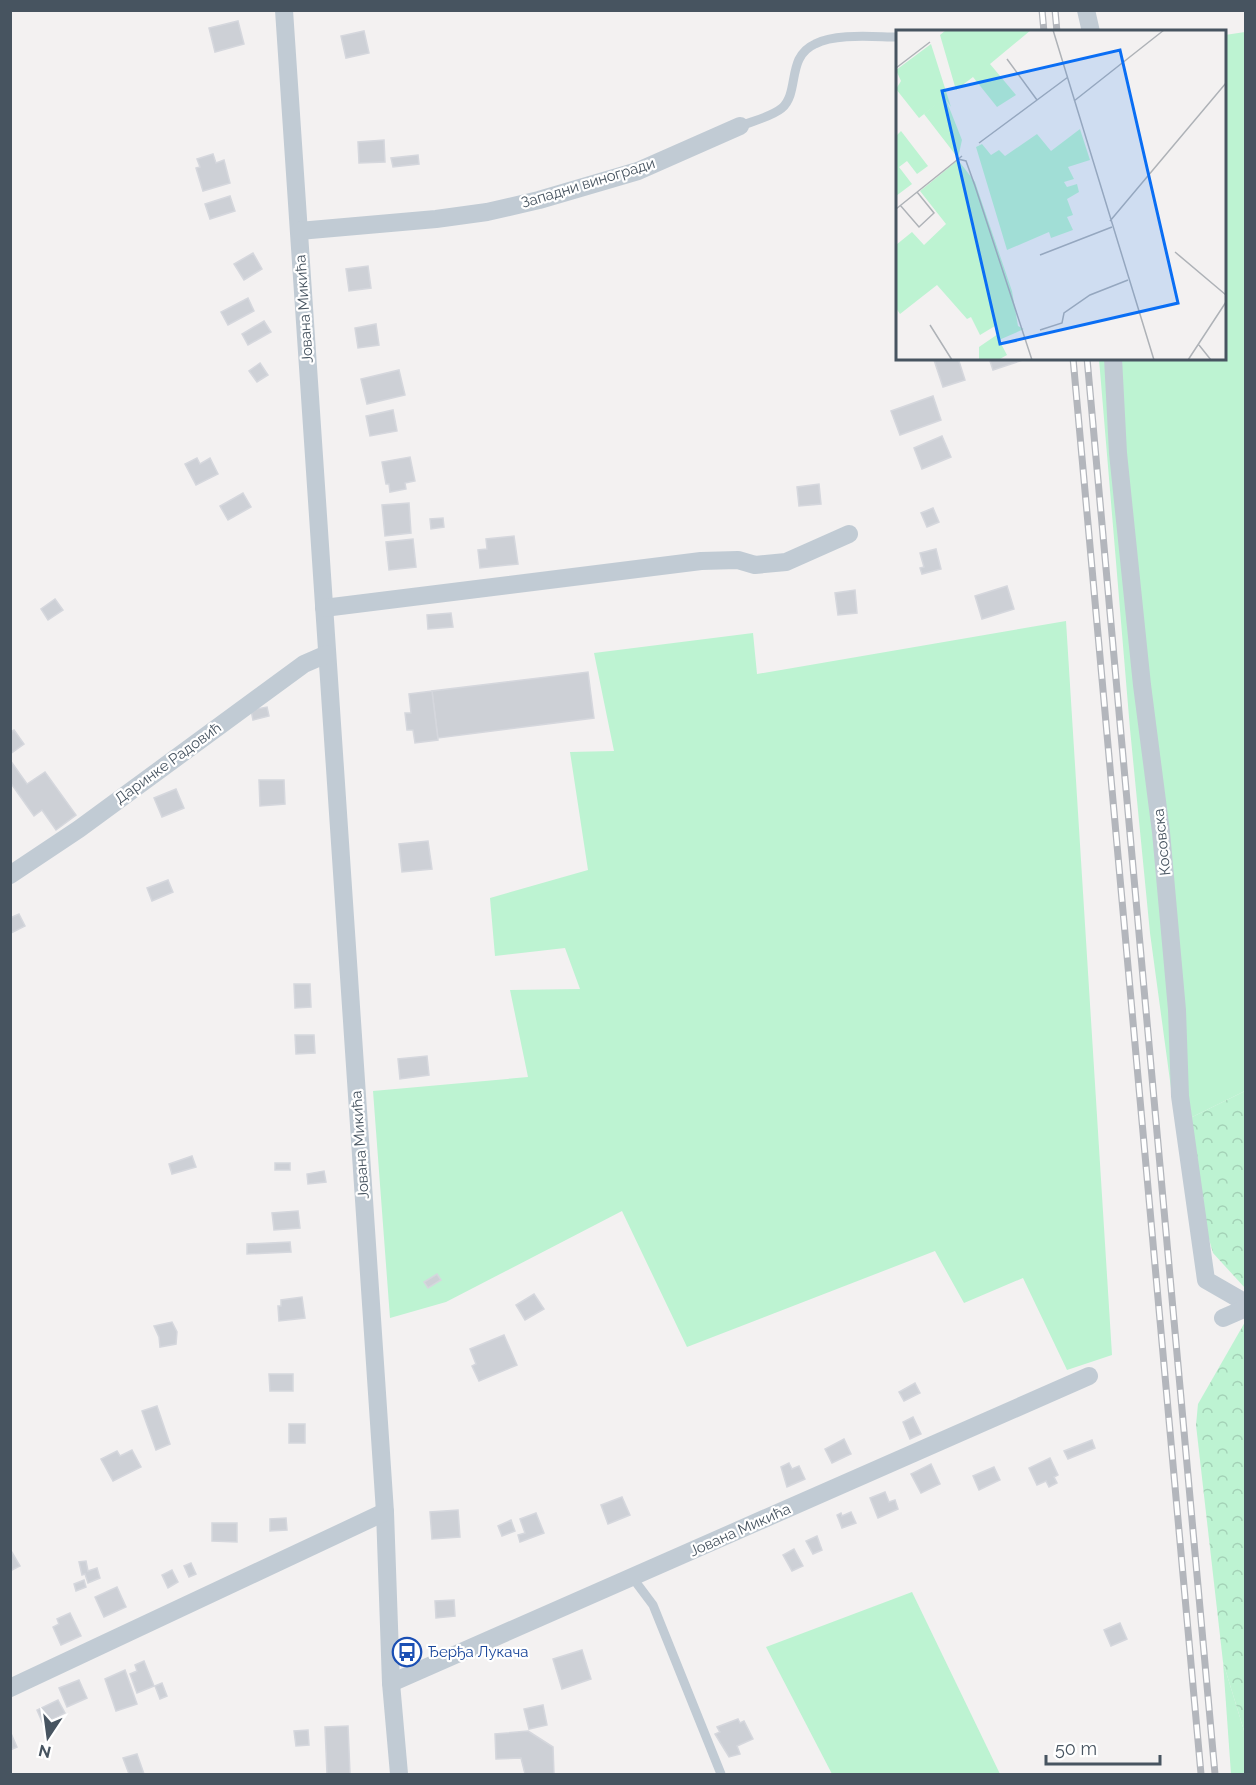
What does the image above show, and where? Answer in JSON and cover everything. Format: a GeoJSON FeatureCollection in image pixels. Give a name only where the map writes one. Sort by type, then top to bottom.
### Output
{"type":"FeatureCollection","features":[{"type":"Feature","properties":{"kind":"street","name":"Јована Микића"},"geometry":{"type":"LineString","coordinates":[[284,10],[385,1512],[391,1683],[399,1774]]}},
{"type":"Feature","properties":{"kind":"street"},"geometry":{"type":"LineString","coordinates":[[1086,10],[1091,30]]}},
{"type":"Feature","properties":{"kind":"street","name":"Западни виногради"},"geometry":{"type":"LineString","coordinates":[[299,231],[436,219],[487,212],[539,200],[638,171],[740,126]]}},
{"type":"Feature","properties":{"kind":"street","name":"Косовска"},"geometry":{"type":"LineString","coordinates":[[1113,360],[1118,453],[1142,686],[1161,832],[1177,1010],[1180,1096],[1200,1244],[1206,1280],[1245,1303]]}},
{"type":"Feature","properties":{"kind":"street"},"geometry":{"type":"LineString","coordinates":[[324,608],[702,561],[738,560],[755,565],[786,562],[849,534]]}},
{"type":"Feature","properties":{"kind":"street","name":"Даринке Радовић"},"geometry":{"type":"LineString","coordinates":[[10,876],[79,829],[304,664],[327,654]]}},
{"type":"Feature","properties":{"kind":"street"},"geometry":{"type":"LineString","coordinates":[[1223,1318],[1245,1308]]}},
{"type":"Feature","properties":{"kind":"street","name":"Јована Микића"},"geometry":{"type":"LineString","coordinates":[[391,1683],[1089,1376]]}},
{"type":"Feature","properties":{"kind":"street"},"geometry":{"type":"LineString","coordinates":[[10,1688],[385,1512]]}},
{"type":"Feature","properties":{"kind":"lane","name":"Западни виногради"},"geometry":{"type":"LineString","coordinates":[[740,126],[773,114],[786,103],[798,62],[803,52],[813,44],[843,38],[896,37]]}},
{"type":"Feature","properties":{"kind":"lane"},"geometry":{"type":"LineString","coordinates":[[632,1577],[653,1605],[721,1774]]}},
{"type":"Feature","properties":{"kind":"green space"},"geometry":{"type":"Polygon","coordinates":[[[1245,32],[1245,1091],[1176,1125],[1150,933],[1130,729],[1099,360],[1226,360],[1226,35],[1245,32]]]}},
{"type":"Feature","properties":{"kind":"green space"},"geometry":{"type":"Polygon","coordinates":[[[1066,621],[1112,1355],[1067,1370],[1023,1278],[964,1303],[935,1251],[687,1347],[622,1211],[446,1302],[390,1318],[373,1091],[528,1077],[510,990],[580,989],[565,948],[495,956],[490,898],[588,870],[570,752],[614,751],[594,653],[753,633],[757,674],[1066,621]]]}},
{"type":"Feature","properties":{"kind":"green space"},"geometry":{"type":"Polygon","coordinates":[[[1245,1091],[1245,1288],[1213,1253],[1176,1125],[1245,1091]]]}},
{"type":"Feature","properties":{"kind":"green space"},"geometry":{"type":"Polygon","coordinates":[[[1245,1322],[1245,1734],[1223,1662],[1196,1425],[1198,1404],[1245,1322]]]}},
{"type":"Feature","properties":{"kind":"green space"},"geometry":{"type":"Polygon","coordinates":[[[912,1592],[1000,1774],[832,1774],[766,1647],[912,1592]]]}},
{"type":"Feature","properties":{"kind":"green space"},"geometry":{"type":"Polygon","coordinates":[[[1223,1662],[1245,1734],[1245,1774],[1231,1774],[1223,1662]]]}},
{"type":"Feature","properties":{"kind":"building"},"geometry":{"type":"Polygon","coordinates":[[[238,21],[244,44],[215,52],[209,28],[238,21]]]}},
{"type":"Feature","properties":{"kind":"building"},"geometry":{"type":"Polygon","coordinates":[[[364,31],[369,53],[346,58],[341,36],[364,31]]]}},
{"type":"Feature","properties":{"kind":"building"},"geometry":{"type":"Polygon","coordinates":[[[384,140],[385,162],[359,163],[358,142],[384,140]]]}},
{"type":"Feature","properties":{"kind":"building"},"geometry":{"type":"Polygon","coordinates":[[[213,154],[216,163],[224,160],[230,183],[203,191],[196,168],[200,167],[197,159],[213,154]]]}},
{"type":"Feature","properties":{"kind":"building"},"geometry":{"type":"Polygon","coordinates":[[[418,155],[419,164],[393,167],[391,158],[418,155]]]}},
{"type":"Feature","properties":{"kind":"building"},"geometry":{"type":"Polygon","coordinates":[[[230,196],[235,211],[210,219],[205,204],[230,196]]]}},
{"type":"Feature","properties":{"kind":"building"},"geometry":{"type":"Polygon","coordinates":[[[253,253],[262,269],[244,280],[234,264],[253,253]]]}},
{"type":"Feature","properties":{"kind":"building"},"geometry":{"type":"Polygon","coordinates":[[[368,266],[371,288],[349,291],[346,269],[368,266]]]}},
{"type":"Feature","properties":{"kind":"building"},"geometry":{"type":"Polygon","coordinates":[[[248,298],[254,311],[228,325],[221,312],[248,298]]]}},
{"type":"Feature","properties":{"kind":"building"},"geometry":{"type":"Polygon","coordinates":[[[264,321],[271,332],[248,345],[242,334],[264,321]]]}},
{"type":"Feature","properties":{"kind":"building"},"geometry":{"type":"Polygon","coordinates":[[[376,324],[379,345],[358,348],[355,328],[376,324]]]}},
{"type":"Feature","properties":{"kind":"building"},"geometry":{"type":"Polygon","coordinates":[[[934,360],[959,360],[965,380],[943,387],[934,360]]]}},
{"type":"Feature","properties":{"kind":"building"},"geometry":{"type":"Polygon","coordinates":[[[990,360],[1023,360],[993,370],[990,360]]]}},
{"type":"Feature","properties":{"kind":"building"},"geometry":{"type":"Polygon","coordinates":[[[260,363],[268,375],[257,382],[249,371],[260,363]]]}},
{"type":"Feature","properties":{"kind":"building"},"geometry":{"type":"Polygon","coordinates":[[[399,370],[405,395],[367,404],[361,379],[399,370]]]}},
{"type":"Feature","properties":{"kind":"building"},"geometry":{"type":"Polygon","coordinates":[[[933,396],[941,420],[900,435],[891,411],[933,396]]]}},
{"type":"Feature","properties":{"kind":"building"},"geometry":{"type":"Polygon","coordinates":[[[393,410],[397,431],[370,436],[366,416],[393,410]]]}},
{"type":"Feature","properties":{"kind":"building"},"geometry":{"type":"Polygon","coordinates":[[[942,436],[951,457],[922,469],[914,448],[942,436]]]}},
{"type":"Feature","properties":{"kind":"building"},"geometry":{"type":"Polygon","coordinates":[[[410,457],[415,481],[405,483],[406,489],[390,492],[389,484],[386,484],[382,462],[410,457]]]}},
{"type":"Feature","properties":{"kind":"building"},"geometry":{"type":"Polygon","coordinates":[[[197,458],[200,464],[210,458],[218,474],[196,485],[185,464],[197,458]]]}},
{"type":"Feature","properties":{"kind":"building"},"geometry":{"type":"Polygon","coordinates":[[[819,484],[821,504],[799,506],[797,487],[819,484]]]}},
{"type":"Feature","properties":{"kind":"building"},"geometry":{"type":"Polygon","coordinates":[[[243,493],[251,507],[228,520],[220,506],[243,493]]]}},
{"type":"Feature","properties":{"kind":"building"},"geometry":{"type":"Polygon","coordinates":[[[409,503],[411,533],[385,536],[382,505],[409,503]]]}},
{"type":"Feature","properties":{"kind":"building"},"geometry":{"type":"Polygon","coordinates":[[[933,508],[939,522],[927,527],[921,513],[933,508]]]}},
{"type":"Feature","properties":{"kind":"building"},"geometry":{"type":"Polygon","coordinates":[[[443,518],[444,527],[431,529],[430,519],[443,518]]]}},
{"type":"Feature","properties":{"kind":"building"},"geometry":{"type":"Polygon","coordinates":[[[514,536],[518,564],[480,568],[478,550],[487,549],[486,539],[514,536]]]}},
{"type":"Feature","properties":{"kind":"building"},"geometry":{"type":"Polygon","coordinates":[[[413,539],[416,567],[389,570],[386,542],[413,539]]]}},
{"type":"Feature","properties":{"kind":"building"},"geometry":{"type":"Polygon","coordinates":[[[936,549],[941,569],[922,574],[920,568],[924,567],[920,553],[936,549]]]}},
{"type":"Feature","properties":{"kind":"building"},"geometry":{"type":"Polygon","coordinates":[[[1007,586],[1014,609],[982,619],[975,596],[1007,586]]]}},
{"type":"Feature","properties":{"kind":"building"},"geometry":{"type":"Polygon","coordinates":[[[855,590],[857,613],[838,615],[835,593],[855,590]]]}},
{"type":"Feature","properties":{"kind":"building"},"geometry":{"type":"Polygon","coordinates":[[[55,599],[63,610],[48,620],[41,609],[55,599]]]}},
{"type":"Feature","properties":{"kind":"building"},"geometry":{"type":"Polygon","coordinates":[[[451,613],[453,627],[428,629],[427,615],[451,613]]]}},
{"type":"Feature","properties":{"kind":"building"},"geometry":{"type":"Polygon","coordinates":[[[588,672],[594,718],[438,738],[432,691],[588,672]]]}},
{"type":"Feature","properties":{"kind":"building"},"geometry":{"type":"Polygon","coordinates":[[[432,691],[438,740],[415,743],[413,730],[407,730],[405,713],[411,713],[409,694],[432,691]]]}},
{"type":"Feature","properties":{"kind":"building"},"geometry":{"type":"Polygon","coordinates":[[[267,707],[269,716],[253,720],[251,710],[267,707]]]}},
{"type":"Feature","properties":{"kind":"building"},"geometry":{"type":"Polygon","coordinates":[[[14,730],[24,744],[10,754],[10,732],[14,730]]]}},
{"type":"Feature","properties":{"kind":"building"},"geometry":{"type":"Polygon","coordinates":[[[10,760],[27,784],[45,772],[76,815],[56,830],[42,810],[34,816],[10,782],[10,760]]]}},
{"type":"Feature","properties":{"kind":"building"},"geometry":{"type":"Polygon","coordinates":[[[259,780],[284,780],[285,804],[260,806],[259,780]]]}},
{"type":"Feature","properties":{"kind":"building"},"geometry":{"type":"Polygon","coordinates":[[[176,789],[184,808],[162,817],[154,798],[176,789]]]}},
{"type":"Feature","properties":{"kind":"building"},"geometry":{"type":"Polygon","coordinates":[[[428,841],[432,869],[402,872],[399,844],[428,841]]]}},
{"type":"Feature","properties":{"kind":"building"},"geometry":{"type":"Polygon","coordinates":[[[168,880],[173,892],[152,901],[147,888],[168,880]]]}},
{"type":"Feature","properties":{"kind":"building"},"geometry":{"type":"Polygon","coordinates":[[[19,914],[25,926],[11,933],[10,918],[19,914]]]}},
{"type":"Feature","properties":{"kind":"building"},"geometry":{"type":"Polygon","coordinates":[[[294,984],[310,984],[311,1007],[295,1008],[294,984]]]}},
{"type":"Feature","properties":{"kind":"building"},"geometry":{"type":"Polygon","coordinates":[[[295,1035],[314,1035],[315,1053],[296,1054],[295,1035]]]}},
{"type":"Feature","properties":{"kind":"building"},"geometry":{"type":"Polygon","coordinates":[[[427,1056],[429,1075],[400,1079],[398,1059],[427,1056]]]}},
{"type":"Feature","properties":{"kind":"building"},"geometry":{"type":"Polygon","coordinates":[[[192,1156],[196,1167],[172,1174],[169,1164],[192,1156]]]}},
{"type":"Feature","properties":{"kind":"building"},"geometry":{"type":"Polygon","coordinates":[[[275,1163],[290,1163],[290,1170],[275,1170],[275,1163]]]}},
{"type":"Feature","properties":{"kind":"building"},"geometry":{"type":"Polygon","coordinates":[[[324,1171],[326,1182],[308,1184],[307,1174],[324,1171]]]}},
{"type":"Feature","properties":{"kind":"building"},"geometry":{"type":"Polygon","coordinates":[[[298,1211],[300,1228],[274,1230],[272,1213],[298,1211]]]}},
{"type":"Feature","properties":{"kind":"building"},"geometry":{"type":"Polygon","coordinates":[[[290,1242],[291,1252],[247,1254],[247,1244],[290,1242]]]}},
{"type":"Feature","properties":{"kind":"building"},"geometry":{"type":"Polygon","coordinates":[[[437,1274],[441,1280],[428,1288],[424,1282],[437,1274]]]}},
{"type":"Feature","properties":{"kind":"building"},"geometry":{"type":"Polygon","coordinates":[[[534,1294],[544,1309],[525,1320],[516,1305],[534,1294]]]}},
{"type":"Feature","properties":{"kind":"building"},"geometry":{"type":"Polygon","coordinates":[[[302,1297],[305,1318],[279,1321],[278,1306],[281,1306],[281,1300],[302,1297]]]}},
{"type":"Feature","properties":{"kind":"building"},"geometry":{"type":"Polygon","coordinates":[[[172,1322],[177,1332],[176,1344],[160,1347],[154,1326],[172,1322]]]}},
{"type":"Feature","properties":{"kind":"building"},"geometry":{"type":"Polygon","coordinates":[[[504,1335],[517,1365],[479,1381],[472,1366],[476,1364],[470,1349],[504,1335]]]}},
{"type":"Feature","properties":{"kind":"building"},"geometry":{"type":"Polygon","coordinates":[[[269,1374],[293,1374],[293,1391],[270,1391],[269,1374]]]}},
{"type":"Feature","properties":{"kind":"building"},"geometry":{"type":"Polygon","coordinates":[[[915,1383],[920,1393],[904,1401],[899,1392],[915,1383]]]}},
{"type":"Feature","properties":{"kind":"building"},"geometry":{"type":"Polygon","coordinates":[[[157,1406],[170,1444],[156,1450],[142,1411],[157,1406]]]}},
{"type":"Feature","properties":{"kind":"building"},"geometry":{"type":"Polygon","coordinates":[[[913,1417],[921,1434],[910,1439],[903,1422],[913,1417]]]}},
{"type":"Feature","properties":{"kind":"building"},"geometry":{"type":"Polygon","coordinates":[[[289,1424],[305,1424],[305,1443],[289,1443],[289,1424]]]}},
{"type":"Feature","properties":{"kind":"building"},"geometry":{"type":"Polygon","coordinates":[[[844,1439],[851,1454],[832,1463],[825,1449],[844,1439]]]}},
{"type":"Feature","properties":{"kind":"building"},"geometry":{"type":"Polygon","coordinates":[[[1092,1440],[1095,1448],[1068,1459],[1064,1451],[1092,1440]]]}},
{"type":"Feature","properties":{"kind":"building"},"geometry":{"type":"Polygon","coordinates":[[[132,1450],[141,1467],[113,1481],[101,1459],[117,1451],[120,1456],[132,1450]]]}},
{"type":"Feature","properties":{"kind":"building"},"geometry":{"type":"Polygon","coordinates":[[[1050,1458],[1058,1475],[1054,1477],[1057,1483],[1049,1487],[1046,1481],[1037,1485],[1029,1468],[1050,1458]]]}},
{"type":"Feature","properties":{"kind":"building"},"geometry":{"type":"Polygon","coordinates":[[[789,1463],[792,1469],[799,1466],[805,1479],[787,1487],[781,1467],[789,1463]]]}},
{"type":"Feature","properties":{"kind":"building"},"geometry":{"type":"Polygon","coordinates":[[[931,1464],[940,1484],[921,1493],[911,1474],[931,1464]]]}},
{"type":"Feature","properties":{"kind":"building"},"geometry":{"type":"Polygon","coordinates":[[[994,1467],[1000,1480],[979,1490],[973,1476],[994,1467]]]}},
{"type":"Feature","properties":{"kind":"building"},"geometry":{"type":"Polygon","coordinates":[[[885,1492],[889,1502],[895,1500],[898,1509],[878,1518],[870,1498],[885,1492]]]}},
{"type":"Feature","properties":{"kind":"building"},"geometry":{"type":"Polygon","coordinates":[[[622,1497],[630,1515],[608,1524],[601,1505],[622,1497]]]}},
{"type":"Feature","properties":{"kind":"building"},"geometry":{"type":"Polygon","coordinates":[[[458,1510],[460,1537],[432,1539],[430,1512],[458,1510]]]}},
{"type":"Feature","properties":{"kind":"building"},"geometry":{"type":"Polygon","coordinates":[[[851,1512],[856,1523],[842,1528],[837,1515],[841,1513],[842,1516],[851,1512]]]}},
{"type":"Feature","properties":{"kind":"building"},"geometry":{"type":"Polygon","coordinates":[[[536,1513],[544,1533],[520,1542],[518,1535],[525,1533],[520,1519],[536,1513]]]}},
{"type":"Feature","properties":{"kind":"building"},"geometry":{"type":"Polygon","coordinates":[[[286,1518],[287,1530],[270,1531],[270,1519],[286,1518]]]}},
{"type":"Feature","properties":{"kind":"building"},"geometry":{"type":"Polygon","coordinates":[[[511,1520],[515,1531],[502,1536],[498,1526],[511,1520]]]}},
{"type":"Feature","properties":{"kind":"building"},"geometry":{"type":"Polygon","coordinates":[[[212,1523],[237,1523],[237,1542],[212,1541],[212,1523]]]}},
{"type":"Feature","properties":{"kind":"building"},"geometry":{"type":"Polygon","coordinates":[[[817,1536],[822,1550],[813,1554],[806,1541],[817,1536]]]}},
{"type":"Feature","properties":{"kind":"building"},"geometry":{"type":"Polygon","coordinates":[[[10,1549],[20,1566],[10,1571],[10,1549]]]}},
{"type":"Feature","properties":{"kind":"building"},"geometry":{"type":"Polygon","coordinates":[[[794,1549],[803,1566],[792,1571],[783,1555],[794,1549]]]}},
{"type":"Feature","properties":{"kind":"building"},"geometry":{"type":"Polygon","coordinates":[[[86,1561],[88,1571],[97,1568],[100,1578],[88,1583],[85,1574],[82,1575],[79,1562],[86,1561]]]}},
{"type":"Feature","properties":{"kind":"building"},"geometry":{"type":"Polygon","coordinates":[[[191,1563],[196,1574],[189,1577],[184,1566],[191,1563]]]}},
{"type":"Feature","properties":{"kind":"building"},"geometry":{"type":"Polygon","coordinates":[[[172,1570],[178,1582],[168,1588],[162,1575],[172,1570]]]}},
{"type":"Feature","properties":{"kind":"building"},"geometry":{"type":"Polygon","coordinates":[[[84,1580],[86,1587],[76,1591],[74,1584],[84,1580]]]}},
{"type":"Feature","properties":{"kind":"building"},"geometry":{"type":"Polygon","coordinates":[[[117,1587],[126,1607],[104,1617],[95,1597],[117,1587]]]}},
{"type":"Feature","properties":{"kind":"building"},"geometry":{"type":"Polygon","coordinates":[[[454,1600],[455,1616],[436,1618],[435,1601],[454,1600]]]}},
{"type":"Feature","properties":{"kind":"building"},"geometry":{"type":"Polygon","coordinates":[[[70,1613],[81,1636],[61,1645],[53,1627],[59,1624],[57,1619],[70,1613]]]}},
{"type":"Feature","properties":{"kind":"building"},"geometry":{"type":"Polygon","coordinates":[[[1120,1623],[1127,1639],[1111,1646],[1104,1630],[1120,1623]]]}},
{"type":"Feature","properties":{"kind":"building"},"geometry":{"type":"Polygon","coordinates":[[[582,1650],[591,1679],[562,1689],[553,1659],[582,1650]]]}},
{"type":"Feature","properties":{"kind":"building"},"geometry":{"type":"Polygon","coordinates":[[[144,1661],[154,1686],[137,1693],[130,1674],[137,1671],[135,1665],[144,1661]]]}},
{"type":"Feature","properties":{"kind":"building"},"geometry":{"type":"Polygon","coordinates":[[[125,1670],[137,1704],[116,1711],[105,1679],[125,1670]]]}},
{"type":"Feature","properties":{"kind":"building"},"geometry":{"type":"Polygon","coordinates":[[[79,1680],[87,1698],[67,1707],[59,1688],[79,1680]]]}},
{"type":"Feature","properties":{"kind":"building"},"geometry":{"type":"Polygon","coordinates":[[[162,1683],[167,1696],[160,1699],[155,1686],[162,1683]]]}},
{"type":"Feature","properties":{"kind":"building"},"geometry":{"type":"Polygon","coordinates":[[[58,1700],[65,1713],[43,1724],[37,1710],[58,1700]]]}},
{"type":"Feature","properties":{"kind":"building"},"geometry":{"type":"Polygon","coordinates":[[[543,1705],[547,1725],[529,1729],[524,1709],[543,1705]]]}},
{"type":"Feature","properties":{"kind":"building"},"geometry":{"type":"Polygon","coordinates":[[[738,1719],[740,1723],[744,1721],[753,1739],[737,1746],[740,1754],[729,1757],[715,1734],[720,1732],[717,1727],[738,1719]]]}},
{"type":"Feature","properties":{"kind":"building"},"geometry":{"type":"Polygon","coordinates":[[[348,1726],[350,1774],[327,1774],[325,1727],[348,1726]]]}},
{"type":"Feature","properties":{"kind":"building"},"geometry":{"type":"Polygon","coordinates":[[[308,1730],[309,1745],[296,1746],[294,1731],[308,1730]]]}},
{"type":"Feature","properties":{"kind":"building"},"geometry":{"type":"Polygon","coordinates":[[[10,1731],[17,1747],[10,1750],[10,1731]]]}},
{"type":"Feature","properties":{"kind":"building"},"geometry":{"type":"Polygon","coordinates":[[[528,1731],[553,1747],[554,1774],[525,1774],[521,1758],[496,1759],[495,1734],[528,1731]]]}},
{"type":"Feature","properties":{"kind":"building"},"geometry":{"type":"Polygon","coordinates":[[[137,1754],[144,1774],[129,1774],[123,1758],[137,1754]]]}},
{"type":"Feature","properties":{"kind":"railway"},"geometry":{"type":"LineString","coordinates":[[1042,10],[1044,30]]}},
{"type":"Feature","properties":{"kind":"railway"},"geometry":{"type":"LineString","coordinates":[[1055,10],[1057,30]]}},
{"type":"Feature","properties":{"kind":"railway"},"geometry":{"type":"LineString","coordinates":[[1073,360],[1201,1774]]}},
{"type":"Feature","properties":{"kind":"railway"},"geometry":{"type":"LineString","coordinates":[[1087,360],[1215,1774]]}},
{"type":"Feature","properties":{"kind":"place","name":"Ђерђа Лукача"},"geometry":{"type":"Point","coordinates":[407,1652]}}]}
